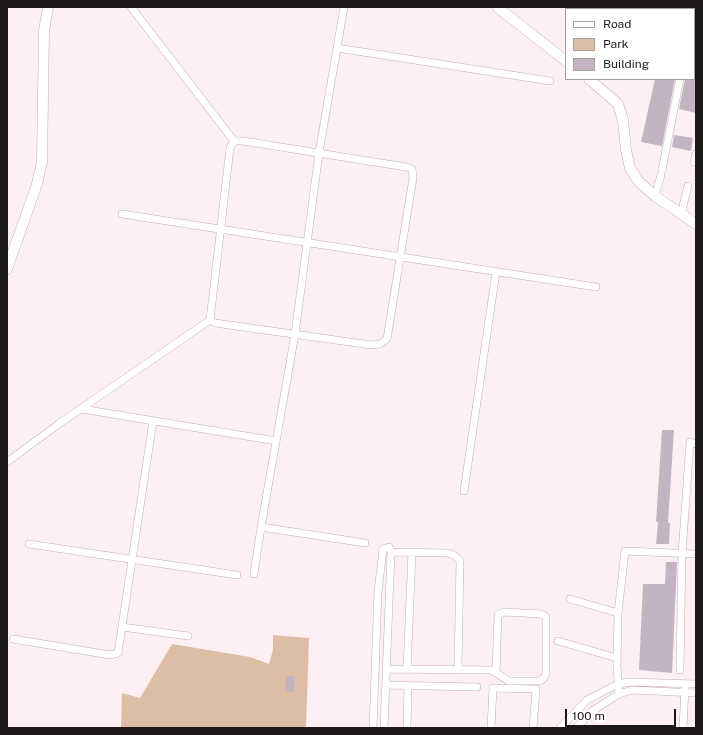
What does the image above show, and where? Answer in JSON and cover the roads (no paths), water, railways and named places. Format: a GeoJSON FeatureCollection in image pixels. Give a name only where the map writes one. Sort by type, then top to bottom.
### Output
{"type":"FeatureCollection","features":[{"type":"Feature","properties":{"kind":"street"},"geometry":{"type":"LineString","coordinates":[[7,269],[37,184],[42,162],[44,37],[48,7]]}},
{"type":"Feature","properties":{"kind":"street"},"geometry":{"type":"LineString","coordinates":[[131,7],[234,141]]}},
{"type":"Feature","properties":{"kind":"street"},"geometry":{"type":"LineString","coordinates":[[254,574],[295,334],[319,153],[344,7]]}},
{"type":"Feature","properties":{"kind":"street"},"geometry":{"type":"LineString","coordinates":[[497,7],[565,60]]}},
{"type":"Feature","properties":{"kind":"street"},"geometry":{"type":"LineString","coordinates":[[337,48],[550,81]]}},
{"type":"Feature","properties":{"kind":"street"},"geometry":{"type":"LineString","coordinates":[[590,80],[618,104],[624,120],[626,150],[630,168],[639,182],[655,196],[696,224]]}},
{"type":"Feature","properties":{"kind":"street"},"geometry":{"type":"LineString","coordinates":[[655,196],[680,80]]}},
{"type":"Feature","properties":{"kind":"street"},"geometry":{"type":"LineString","coordinates":[[210,320],[215,323],[371,345],[380,344],[387,339],[412,178],[412,170],[406,167],[234,141]]}},
{"type":"Feature","properties":{"kind":"street"},"geometry":{"type":"LineString","coordinates":[[7,462],[210,320],[230,148],[234,141]]}},
{"type":"Feature","properties":{"kind":"street"},"geometry":{"type":"LineString","coordinates":[[694,162],[696,154]]}},
{"type":"Feature","properties":{"kind":"street"},"geometry":{"type":"LineString","coordinates":[[681,214],[688,186]]}},
{"type":"Feature","properties":{"kind":"street"},"geometry":{"type":"LineString","coordinates":[[122,214],[596,287]]}},
{"type":"Feature","properties":{"kind":"street"},"geometry":{"type":"LineString","coordinates":[[464,491],[496,272]]}},
{"type":"Feature","properties":{"kind":"street"},"geometry":{"type":"LineString","coordinates":[[82,409],[276,441]]}},
{"type":"Feature","properties":{"kind":"street"},"geometry":{"type":"LineString","coordinates":[[13,640],[115,654],[118,653],[120,648],[153,421]]}},
{"type":"Feature","properties":{"kind":"street"},"geometry":{"type":"LineString","coordinates":[[680,670],[682,554],[690,442],[696,444]]}},
{"type":"Feature","properties":{"kind":"street"},"geometry":{"type":"LineString","coordinates":[[262,527],[365,543]]}},
{"type":"Feature","properties":{"kind":"street"},"geometry":{"type":"LineString","coordinates":[[29,544],[237,575]]}},
{"type":"Feature","properties":{"kind":"street"},"geometry":{"type":"LineString","coordinates":[[373,728],[378,592],[381,556],[385,547],[389,547],[391,552],[384,728]]}},
{"type":"Feature","properties":{"kind":"street"},"geometry":{"type":"LineString","coordinates":[[619,694],[617,658],[618,614],[625,551],[696,554]]}},
{"type":"Feature","properties":{"kind":"street"},"geometry":{"type":"LineString","coordinates":[[391,552],[448,553],[455,556],[460,561],[458,669]]}},
{"type":"Feature","properties":{"kind":"street"},"geometry":{"type":"LineString","coordinates":[[407,669],[412,552]]}},
{"type":"Feature","properties":{"kind":"street"},"geometry":{"type":"LineString","coordinates":[[570,599],[618,614]]}},
{"type":"Feature","properties":{"kind":"street"},"geometry":{"type":"LineString","coordinates":[[375,675],[407,669],[491,670],[509,681],[540,681],[544,678],[546,617],[542,614],[504,612],[498,615],[496,672]]}},
{"type":"Feature","properties":{"kind":"street"},"geometry":{"type":"LineString","coordinates":[[122,628],[188,636]]}},
{"type":"Feature","properties":{"kind":"street"},"geometry":{"type":"LineString","coordinates":[[558,642],[617,658]]}},
{"type":"Feature","properties":{"kind":"street"},"geometry":{"type":"LineString","coordinates":[[560,728],[588,700],[618,684],[629,682],[696,684]]}},
{"type":"Feature","properties":{"kind":"street"},"geometry":{"type":"LineString","coordinates":[[683,728],[685,683]]}},
{"type":"Feature","properties":{"kind":"street"},"geometry":{"type":"LineString","coordinates":[[386,685],[477,687]]}},
{"type":"Feature","properties":{"kind":"street"},"geometry":{"type":"LineString","coordinates":[[407,728],[408,685]]}},
{"type":"Feature","properties":{"kind":"street"},"geometry":{"type":"LineString","coordinates":[[491,728],[493,688],[536,689],[533,728]]}},
{"type":"Feature","properties":{"kind":"street"},"geometry":{"type":"LineString","coordinates":[[576,728],[592,710],[619,694],[632,690],[696,693]]}}]}
